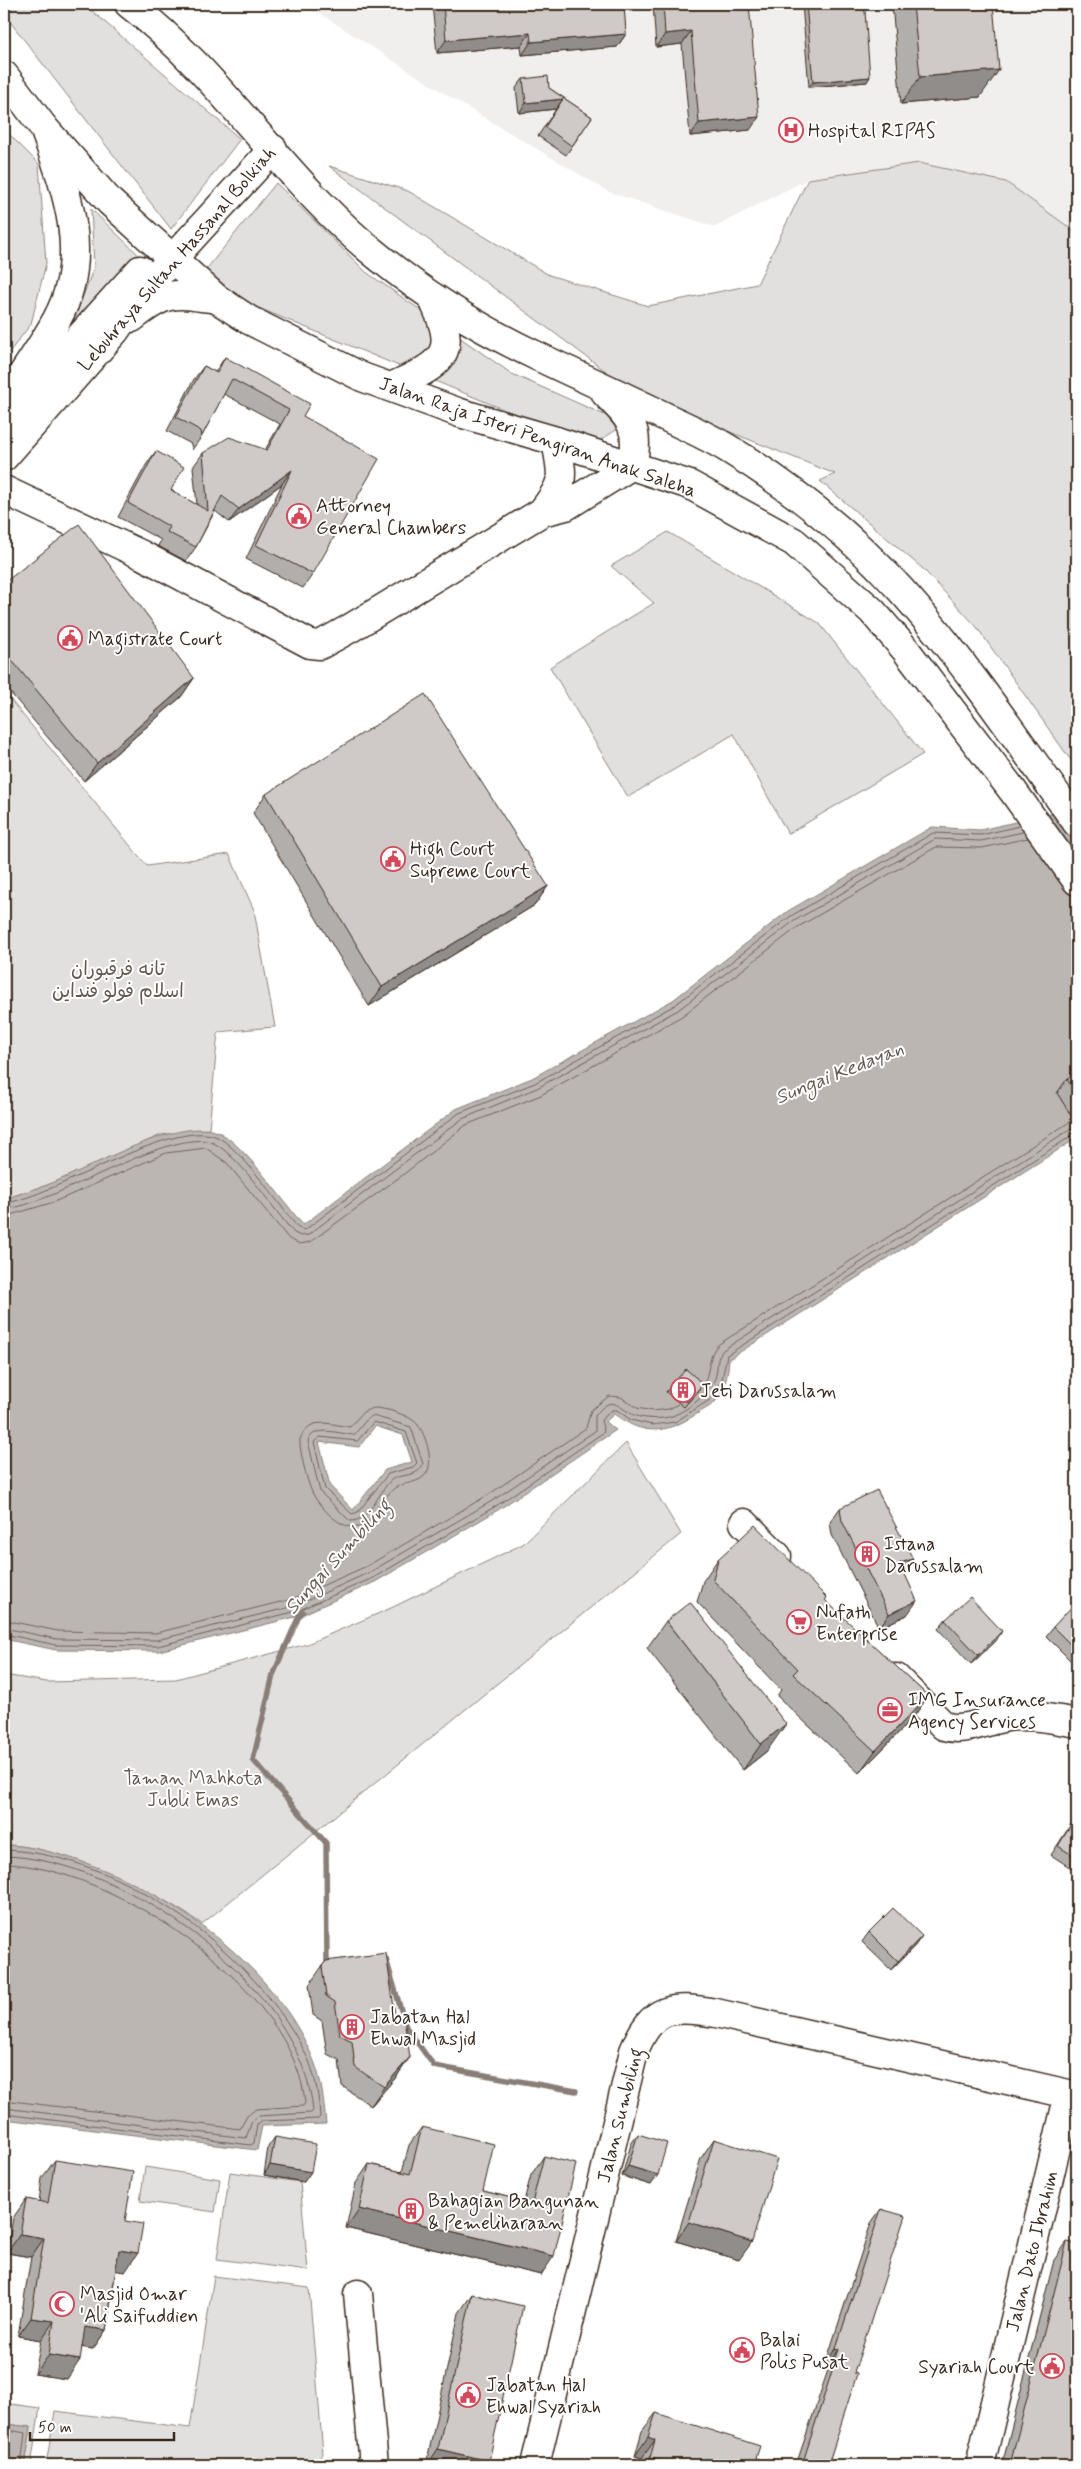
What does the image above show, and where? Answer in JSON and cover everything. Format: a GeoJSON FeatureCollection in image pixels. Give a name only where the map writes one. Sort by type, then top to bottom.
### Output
{"type":"FeatureCollection","features":[{"type":"Feature","properties":{"kind":"main road"},"geometry":{"type":"LineString","coordinates":[[129,4],[159,27],[206,74],[326,209],[379,258],[431,296],[533,355],[597,383],[724,446],[789,488],[855,544],[900,589],[932,628],[1077,823]]}},
{"type":"Feature","properties":{"kind":"main road","name":"Jalan Raja Isteri Pengiran Anak Saleha"},"geometry":{"type":"LineString","coordinates":[[4,75],[44,128],[110,202],[217,299],[249,320],[327,360],[460,413],[556,441],[690,485],[794,542],[836,577],[872,611],[905,648],[1013,791],[1077,882]]}},
{"type":"Feature","properties":{"kind":"main road"},"geometry":{"type":"LineString","coordinates":[[4,403],[58,317],[74,263],[74,237],[69,205],[44,128]]}},
{"type":"Feature","properties":{"kind":"main road","name":"Lebuhraya Sultan Hassanal Bolkiah"},"geometry":{"type":"LineString","coordinates":[[4,422],[166,253],[268,143]]}},
{"type":"Feature","properties":{"kind":"main road","name":"Lebuhraya Sultan Hassanal Bolkiah"},"geometry":{"type":"LineString","coordinates":[[4,457],[115,331],[166,253]]}},
{"type":"Feature","properties":{"kind":"main road"},"geometry":{"type":"LineString","coordinates":[[115,331],[154,300],[179,294],[217,299]]}},
{"type":"Feature","properties":{"kind":"main road"},"geometry":{"type":"LineString","coordinates":[[391,387],[428,370],[442,357],[447,336],[442,316],[431,296]]}},
{"type":"Feature","properties":{"kind":"main road"},"geometry":{"type":"LineString","coordinates":[[4,490],[142,555],[310,644],[320,644],[349,630],[542,512],[566,506],[632,465],[636,450],[630,418],[597,383]]}},
{"type":"Feature","properties":{"kind":"main road"},"geometry":{"type":"LineString","coordinates":[[542,512],[562,483],[556,441]]}},
{"type":"Feature","properties":{"kind":"main road"},"geometry":{"type":"LineString","coordinates":[[744,1523],[795,1575]]}},
{"type":"Feature","properties":{"kind":"main road"},"geometry":{"type":"LineString","coordinates":[[882,1663],[944,1726],[954,1729],[1008,1717],[1032,1716],[1077,1723]]}},
{"type":"Feature","properties":{"kind":"main road","name":"Jalan Sumbiling"},"geometry":{"type":"LineString","coordinates":[[535,2465],[634,2051],[642,2031],[662,2012],[689,2008],[716,2013],[1073,2095]]}},
{"type":"Feature","properties":{"kind":"main road","name":"Jalan Dato Ibrahim"},"geometry":{"type":"LineString","coordinates":[[980,2465],[1073,2095]]}},
{"type":"Feature","properties":{"kind":"main road"},"geometry":{"type":"LineString","coordinates":[[358,2294],[374,2465]]}},
{"type":"Feature","properties":{"kind":"shaded area","name":"Hospital RIPAS"},"geometry":{"type":"Polygon","coordinates":[[[305,4],[1077,4],[1077,233],[1006,182],[808,179],[715,227],[609,192],[450,97],[305,4]]]}},
{"type":"Feature","properties":{"kind":"green space"},"geometry":{"type":"Polygon","coordinates":[[[4,4],[84,4],[240,139],[171,229],[4,14],[4,4]]]}},
{"type":"Feature","properties":{"kind":"green space"},"geometry":{"type":"Polygon","coordinates":[[[4,129],[39,164],[46,263],[31,324],[4,359],[4,129]]]}},
{"type":"Feature","properties":{"kind":"green space"},"geometry":{"type":"Polygon","coordinates":[[[919,163],[1006,182],[1077,233],[1077,769],[976,626],[923,569],[820,481],[835,474],[638,395],[329,166],[408,191],[549,275],[648,306],[757,284],[808,179],[919,163]]]}},
{"type":"Feature","properties":{"kind":"green space"},"geometry":{"type":"Polygon","coordinates":[[[276,183],[366,272],[512,374],[625,424],[592,446],[254,306],[204,272],[276,183]]]}},
{"type":"Feature","properties":{"kind":"green space"},"geometry":{"type":"Polygon","coordinates":[[[91,209],[144,260],[63,349],[94,267],[91,209]]]}},
{"type":"Feature","properties":{"kind":"green space"},"geometry":{"type":"Polygon","coordinates":[[[668,532],[819,623],[923,754],[788,834],[734,734],[628,797],[550,667],[654,603],[611,566],[668,532]]]}},
{"type":"Feature","properties":{"kind":"green space","name":"تانه فرقبوران اسلام فولو فنداين"},"geometry":{"type":"Polygon","coordinates":[[[4,692],[147,866],[229,854],[254,910],[275,1027],[218,1032],[209,1129],[161,1135],[48,1185],[4,1199],[4,692]]]}},
{"type":"Feature","properties":{"kind":"green space","name":"Taman Mahkota Jubli Emas"},"geometry":{"type":"Polygon","coordinates":[[[626,1443],[681,1534],[202,1924],[158,1897],[99,1869],[44,1851],[4,1845],[4,1675],[47,1682],[176,1679],[307,1644],[391,1608],[523,1544],[626,1443]]]}},
{"type":"Feature","properties":{"kind":"green space"},"geometry":{"type":"Polygon","coordinates":[[[4,2144],[8,2206],[4,2211],[4,2144]]]}},
{"type":"Feature","properties":{"kind":"green space"},"geometry":{"type":"Polygon","coordinates":[[[145,2167],[220,2179],[215,2212],[140,2201],[145,2167]]]}},
{"type":"Feature","properties":{"kind":"green space"},"geometry":{"type":"Polygon","coordinates":[[[230,2172],[300,2182],[308,2271],[217,2259],[230,2172]]]}},
{"type":"Feature","properties":{"kind":"green space"},"geometry":{"type":"Polygon","coordinates":[[[214,2276],[309,2288],[323,2454],[313,2465],[46,2465],[55,2411],[190,2428],[214,2276]]]}},
{"type":"Feature","properties":{"kind":"green space"},"geometry":{"type":"Polygon","coordinates":[[[4,2403],[40,2408],[31,2465],[25,2465],[31,2427],[4,2424],[4,2403]]]}},
{"type":"Feature","properties":{"kind":"water","name":"Sungai Kedayan"},"geometry":{"type":"Polygon","coordinates":[[[1077,808],[1077,1138],[729,1359],[724,1388],[715,1402],[708,1407],[674,1426],[654,1430],[635,1426],[614,1414],[605,1422],[616,1430],[498,1510],[375,1582],[299,1616],[159,1651],[56,1650],[4,1639],[4,1199],[65,1178],[110,1156],[160,1137],[184,1131],[205,1129],[222,1134],[232,1141],[264,1176],[303,1225],[456,1109],[532,1078],[673,1000],[788,911],[932,827],[980,830],[1077,808]],[[375,1426],[359,1447],[319,1442],[330,1486],[353,1510],[385,1470],[412,1462],[403,1435],[375,1426]]]}},
{"type":"Feature","properties":{"kind":"water"},"geometry":{"type":"Polygon","coordinates":[[[4,1845],[49,1851],[110,1872],[146,1890],[181,1911],[215,1936],[247,1964],[274,1994],[297,2027],[317,2069],[326,2124],[262,2126],[257,2150],[4,2119],[4,1845]]]}},
{"type":"Feature","properties":{"kind":"water"},"geometry":{"type":"Polygon","coordinates":[[[4,2424],[31,2427],[25,2465],[4,2465],[4,2424]]]}},
{"type":"Feature","properties":{"kind":"building"},"geometry":{"type":"Polygon","coordinates":[[[443,4],[624,4],[626,34],[531,42],[530,33],[446,40],[443,4]]]}},
{"type":"Feature","properties":{"kind":"building"},"geometry":{"type":"Polygon","coordinates":[[[663,4],[749,4],[759,117],[699,123],[691,31],[665,34],[663,4]]]}},
{"type":"Feature","properties":{"kind":"building"},"geometry":{"type":"Polygon","coordinates":[[[806,4],[856,4],[865,11],[870,77],[813,82],[806,4]]]}},
{"type":"Feature","properties":{"kind":"building"},"geometry":{"type":"Polygon","coordinates":[[[913,4],[993,4],[999,70],[920,77],[913,4]]]}},
{"type":"Feature","properties":{"kind":"building"},"geometry":{"type":"Polygon","coordinates":[[[548,76],[549,88],[592,117],[572,146],[545,127],[563,99],[526,103],[523,79],[548,76]]]}},
{"type":"Feature","properties":{"kind":"building"},"geometry":{"type":"Polygon","coordinates":[[[225,357],[310,404],[303,416],[379,459],[313,574],[256,545],[292,470],[239,509],[222,496],[196,547],[167,532],[170,527],[128,503],[156,451],[184,467],[171,490],[208,511],[203,453],[229,437],[267,450],[289,410],[232,379],[202,436],[201,431],[176,417],[204,366],[217,373],[225,357]]]}},
{"type":"Feature","properties":{"kind":"building","name":"Magistrate Court"},"geometry":{"type":"Polygon","coordinates":[[[79,524],[194,678],[97,763],[4,651],[4,583],[79,524]]]}},
{"type":"Feature","properties":{"kind":"building","name":"High Court Supreme Court"},"geometry":{"type":"Polygon","coordinates":[[[425,694],[548,886],[382,987],[266,794],[425,694]]]}},
{"type":"Feature","properties":{"kind":"building"},"geometry":{"type":"Polygon","coordinates":[[[1077,1072],[1077,1095],[1067,1079],[1077,1072]]]}},
{"type":"Feature","properties":{"kind":"building","name":"Jeti Darussalam"},"geometry":{"type":"Polygon","coordinates":[[[686,1369],[703,1384],[687,1402],[670,1387],[686,1369]]]}},
{"type":"Feature","properties":{"kind":"building","name":"Istana Darussalam"},"geometry":{"type":"Polygon","coordinates":[[[877,1490],[913,1559],[900,1563],[917,1601],[889,1614],[842,1521],[840,1508],[877,1490]]]}},
{"type":"Feature","properties":{"kind":"building"},"geometry":{"type":"Polygon","coordinates":[[[755,1525],[827,1598],[825,1600],[928,1696],[875,1751],[793,1674],[798,1669],[713,1580],[718,1559],[755,1525]]]}},
{"type":"Feature","properties":{"kind":"building"},"geometry":{"type":"Polygon","coordinates":[[[970,1597],[1002,1631],[978,1655],[945,1620],[970,1597]]]}},
{"type":"Feature","properties":{"kind":"building"},"geometry":{"type":"Polygon","coordinates":[[[690,1602],[786,1724],[761,1744],[666,1621],[690,1602]]]}},
{"type":"Feature","properties":{"kind":"building"},"geometry":{"type":"Polygon","coordinates":[[[1077,1603],[1077,1651],[1053,1627],[1077,1603]]]}},
{"type":"Feature","properties":{"kind":"building"},"geometry":{"type":"Polygon","coordinates":[[[1077,1815],[1077,1858],[1058,1846],[1077,1815]]]}},
{"type":"Feature","properties":{"kind":"building"},"geometry":{"type":"Polygon","coordinates":[[[893,1908],[922,1936],[898,1961],[869,1932],[893,1908]]]}},
{"type":"Feature","properties":{"kind":"building","name":"Jabatan Hal Ehwal Masjid"},"geometry":{"type":"Polygon","coordinates":[[[386,1953],[395,2014],[404,2019],[410,2057],[384,2087],[355,2067],[352,2041],[340,2035],[335,2002],[326,1996],[322,1966],[326,1961],[386,1953]]]}},
{"type":"Feature","properties":{"kind":"building","name":"Bahagian Bangunan & Pemeliharaan"},"geometry":{"type":"Polygon","coordinates":[[[422,2127],[494,2144],[483,2191],[532,2203],[544,2156],[576,2164],[554,2256],[359,2209],[369,2164],[410,2174],[422,2127]]]}},
{"type":"Feature","properties":{"kind":"building"},"geometry":{"type":"Polygon","coordinates":[[[638,2134],[667,2143],[658,2175],[628,2166],[638,2134]]]}},
{"type":"Feature","properties":{"kind":"building"},"geometry":{"type":"Polygon","coordinates":[[[275,2137],[316,2144],[311,2172],[270,2165],[275,2137]]]}},
{"type":"Feature","properties":{"kind":"building"},"geometry":{"type":"Polygon","coordinates":[[[714,2139],[777,2159],[752,2242],[689,2222],[714,2139]]]}},
{"type":"Feature","properties":{"kind":"building","name":"Masjid Omar 'Ali Saifuddien"},"geometry":{"type":"Polygon","coordinates":[[[55,2160],[133,2172],[125,2221],[143,2224],[138,2253],[119,2250],[106,2330],[85,2327],[80,2360],[49,2355],[54,2321],[31,2318],[44,2238],[20,2234],[26,2199],[48,2203],[55,2160]]]}},
{"type":"Feature","properties":{"kind":"building"},"geometry":{"type":"Polygon","coordinates":[[[881,2209],[905,2216],[854,2373],[857,2374],[828,2465],[802,2465],[839,2349],[836,2348],[881,2209]]]}},
{"type":"Feature","properties":{"kind":"building","name":"Syariah Court"},"geometry":{"type":"Polygon","coordinates":[[[1067,2242],[1077,2244],[1077,2465],[1010,2465],[1067,2242]]]}},
{"type":"Feature","properties":{"kind":"building","name":"Jabatan Hal Ehwal Syariah"},"geometry":{"type":"Polygon","coordinates":[[[472,2294],[523,2306],[489,2461],[438,2449],[472,2294]]]}},
{"type":"Feature","properties":{"kind":"building"},"geometry":{"type":"Polygon","coordinates":[[[656,2413],[760,2446],[756,2458],[769,2462],[768,2465],[671,2465],[650,2458],[655,2440],[648,2437],[656,2413]]]}},
{"type":"Feature","properties":{"kind":"waterway","name":"Sungai Sumbiling"},"geometry":{"type":"LineString","coordinates":[[303,1612],[299,1616],[273,1675],[253,1760],[326,1843],[327,1965],[329,1965]]}},
{"type":"Feature","properties":{"kind":"waterway","name":"Sungai Sumbiling"},"geometry":{"type":"LineString","coordinates":[[386,1959],[406,2027],[434,2066],[576,2091]]}},
{"type":"Feature","properties":{"kind":"place","name":"Hospital RIPAS"},"geometry":{"type":"Point","coordinates":[791,130]}},
{"type":"Feature","properties":{"kind":"place","name":"Attorney General Chambers"},"geometry":{"type":"Point","coordinates":[299,516]}},
{"type":"Feature","properties":{"kind":"place","name":"Magistrate Court"},"geometry":{"type":"Point","coordinates":[70,638]}},
{"type":"Feature","properties":{"kind":"place","name":"High Court Supreme Court"},"geometry":{"type":"Point","coordinates":[393,859]}},
{"type":"Feature","properties":{"kind":"place","name":"Jeti Darussalam"},"geometry":{"type":"Point","coordinates":[683,1390]}},
{"type":"Feature","properties":{"kind":"place","name":"Istana Darussalam"},"geometry":{"type":"Point","coordinates":[867,1554]}},
{"type":"Feature","properties":{"kind":"place","name":"Nufath Enterprise"},"geometry":{"type":"Point","coordinates":[799,1622]}},
{"type":"Feature","properties":{"kind":"place","name":"IMG Insurance Agency Services"},"geometry":{"type":"Point","coordinates":[890,1710]}},
{"type":"Feature","properties":{"kind":"place","name":"Jabatan Hal Ehwal Masjid"},"geometry":{"type":"Point","coordinates":[352,2027]}},
{"type":"Feature","properties":{"kind":"place","name":"Bahagian Bangunan & Pemeliharaan"},"geometry":{"type":"Point","coordinates":[411,2211]}},
{"type":"Feature","properties":{"kind":"place","name":"Masjid Omar 'Ali Saifuddien"},"geometry":{"type":"Point","coordinates":[62,2304]}},
{"type":"Feature","properties":{"kind":"place","name":"Balai Polis Pusat"},"geometry":{"type":"Point","coordinates":[742,2350]}},
{"type":"Feature","properties":{"kind":"place","name":"Syariah Court"},"geometry":{"type":"Point","coordinates":[1052,2366]}},
{"type":"Feature","properties":{"kind":"place","name":"Jabatan Hal Ehwal Syariah"},"geometry":{"type":"Point","coordinates":[468,2395]}}]}
